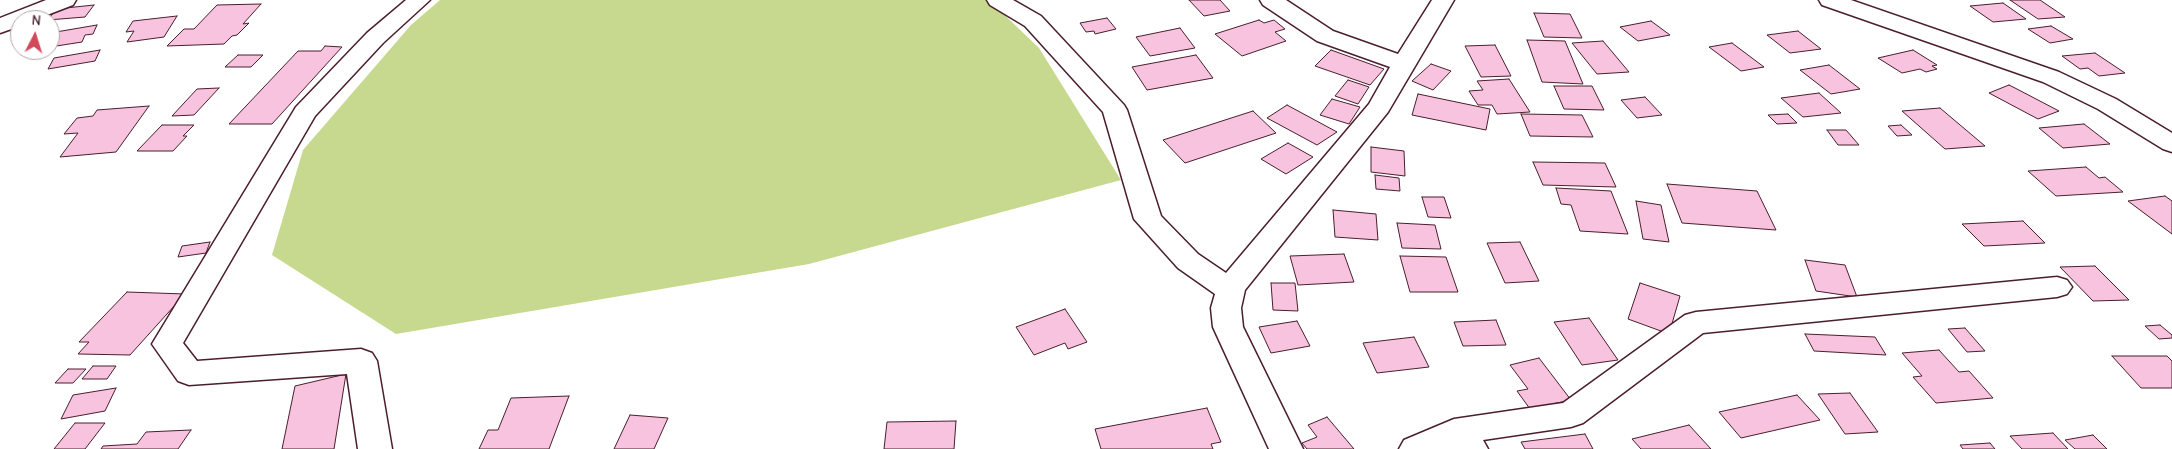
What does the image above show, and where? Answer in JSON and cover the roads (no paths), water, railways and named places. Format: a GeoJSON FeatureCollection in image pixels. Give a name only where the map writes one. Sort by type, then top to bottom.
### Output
{"type":"FeatureCollection","features":[{"type":"Feature","properties":{"kind":"street"},"geometry":{"type":"LineString","coordinates":[[0,26],[65,0]]}},
{"type":"Feature","properties":{"kind":"street"},"geometry":{"type":"LineString","coordinates":[[375,449],[361,361],[189,373],[167,344],[305,112],[375,38],[419,0]]}},
{"type":"Feature","properties":{"kind":"street"},"geometry":{"type":"LineString","coordinates":[[998,0],[1033,21],[1115,110],[1148,219],[1188,261],[1230,290]]}},
{"type":"Feature","properties":{"kind":"street"},"geometry":{"type":"LineString","coordinates":[[1270,0],[1325,36],[1403,64]]}},
{"type":"Feature","properties":{"kind":"street"},"geometry":{"type":"LineString","coordinates":[[1286,449],[1228,327],[1226,308],[1230,290],[1239,275],[1380,107],[1403,64],[1443,0]]}},
{"type":"Feature","properties":{"kind":"street"},"geometry":{"type":"LineString","coordinates":[[1830,0],[2051,77],[2107,104],[2172,144]]}},
{"type":"Feature","properties":{"kind":"street"},"geometry":{"type":"LineString","coordinates":[[1416,449],[1571,414],[1696,323],[2057,287]]}}]}
